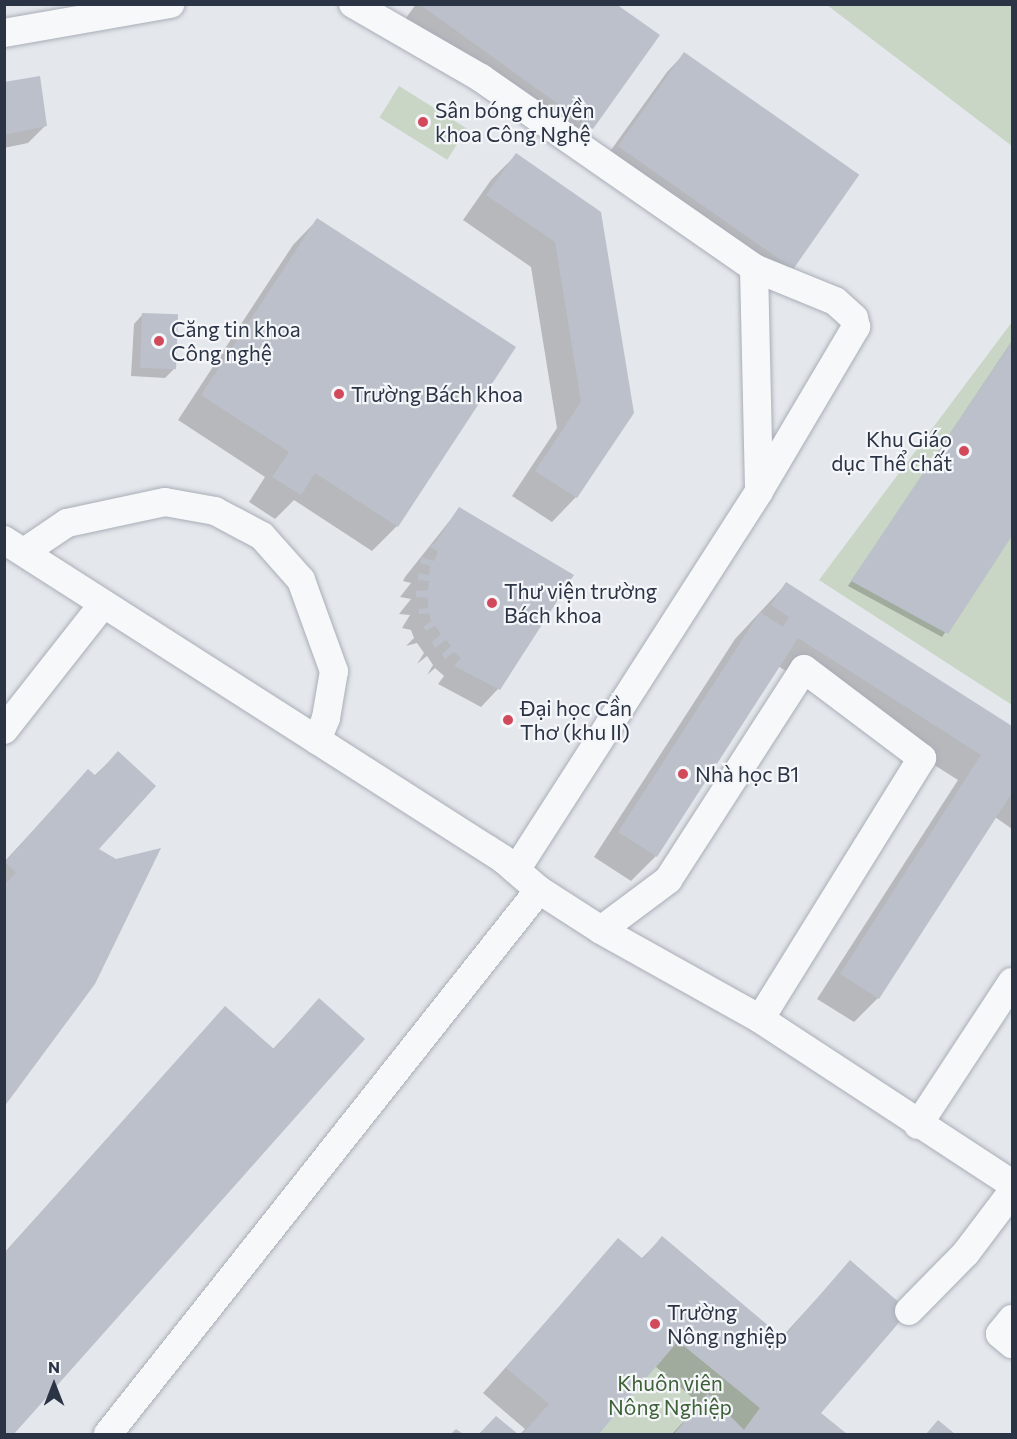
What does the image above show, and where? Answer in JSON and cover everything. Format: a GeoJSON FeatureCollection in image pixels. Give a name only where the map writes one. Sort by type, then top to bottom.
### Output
{"type":"FeatureCollection","features":[{"type":"Feature","properties":{"kind":"street"},"geometry":{"type":"LineString","coordinates":[[4,33],[170,4]]}},
{"type":"Feature","properties":{"kind":"street"},"geometry":{"type":"LineString","coordinates":[[353,4],[481,78],[754,268],[835,301],[854,318],[856,327],[759,491],[516,870]]}},
{"type":"Feature","properties":{"kind":"street"},"geometry":{"type":"LineString","coordinates":[[754,268],[759,491]]}},
{"type":"Feature","properties":{"kind":"street"},"geometry":{"type":"LineString","coordinates":[[14,546],[67,523],[165,502],[215,511],[262,536],[301,580],[334,671],[326,718],[317,740]]}},
{"type":"Feature","properties":{"kind":"street"},"geometry":{"type":"LineString","coordinates":[[14,546],[516,870],[539,890],[601,930],[760,1019],[918,1125],[1012,1184]]}},
{"type":"Feature","properties":{"kind":"street"},"geometry":{"type":"LineString","coordinates":[[4,730],[103,604]]}},
{"type":"Feature","properties":{"kind":"street"},"geometry":{"type":"LineString","coordinates":[[601,930],[668,880],[804,669],[922,758],[760,1019]]}},
{"type":"Feature","properties":{"kind":"street"},"geometry":{"type":"LineString","coordinates":[[108,1434],[539,890]]}},
{"type":"Feature","properties":{"kind":"street"},"geometry":{"type":"LineString","coordinates":[[918,1125],[1012,982]]}},
{"type":"Feature","properties":{"kind":"street"},"geometry":{"type":"LineString","coordinates":[[909,1311],[966,1253],[1012,1192]]}},
{"type":"Feature","properties":{"kind":"street"},"geometry":{"type":"LineString","coordinates":[[1012,1319],[1000,1334],[1012,1344]]}},
{"type":"Feature","properties":{"kind":"green space"},"geometry":{"type":"Polygon","coordinates":[[[827,5],[1012,5],[1012,146],[940,91],[827,5]]]}},
{"type":"Feature","properties":{"kind":"green space","name":"Sân bóng chuyền khoa Công Nghệ"},"geometry":{"type":"Polygon","coordinates":[[[399,86],[467,128],[447,160],[379,117],[399,86]]]}},
{"type":"Feature","properties":{"kind":"green space","name":"Khu Giáo dục Thể chất"},"geometry":{"type":"Polygon","coordinates":[[[1012,322],[1012,705],[819,580],[1012,322]]]}},
{"type":"Feature","properties":{"kind":"green space","name":"Khuôn viên Nông Nghiệp"},"geometry":{"type":"Polygon","coordinates":[[[678,1341],[760,1408],[744,1430],[707,1394],[674,1434],[599,1434],[678,1341]]]}},
{"type":"Feature","properties":{"kind":"building"},"geometry":{"type":"Polygon","coordinates":[[[419,4],[616,4],[660,35],[593,129],[419,4]]]}},
{"type":"Feature","properties":{"kind":"building"},"geometry":{"type":"Polygon","coordinates":[[[684,52],[859,175],[793,269],[618,146],[684,52]]]}},
{"type":"Feature","properties":{"kind":"building"},"geometry":{"type":"Polygon","coordinates":[[[40,76],[47,126],[4,135],[4,82],[40,76]]]}},
{"type":"Feature","properties":{"kind":"building"},"geometry":{"type":"Polygon","coordinates":[[[516,153],[601,212],[634,413],[577,498],[535,471],[581,402],[555,242],[486,195],[516,153]]]}},
{"type":"Feature","properties":{"kind":"building"},"geometry":{"type":"Polygon","coordinates":[[[317,218],[516,347],[398,527],[315,473],[301,495],[272,477],[289,452],[201,395],[317,218]]]}},
{"type":"Feature","properties":{"kind":"building","name":"Căng tin khoa Công nghệ"},"geometry":{"type":"Polygon","coordinates":[[[142,313],[178,314],[176,369],[140,368],[142,313]]]}},
{"type":"Feature","properties":{"kind":"building"},"geometry":{"type":"Polygon","coordinates":[[[1012,341],[1012,536],[948,634],[851,581],[1012,341]]]}},
{"type":"Feature","properties":{"kind":"building","name":"Thư viện trường Bách khoa"},"geometry":{"type":"Polygon","coordinates":[[[459,507],[574,575],[500,690],[454,666],[461,658],[454,652],[445,659],[442,654],[451,646],[446,640],[435,648],[432,642],[441,634],[435,626],[426,631],[423,627],[431,621],[429,613],[419,614],[419,609],[428,608],[428,598],[416,597],[416,591],[428,590],[429,581],[418,580],[418,573],[429,575],[430,566],[420,563],[422,557],[434,561],[438,552],[429,546],[435,543],[459,507]]]}},
{"type":"Feature","properties":{"kind":"building","name":"Nhà học B1"},"geometry":{"type":"Polygon","coordinates":[[[786,582],[1012,726],[1012,793],[879,999],[840,974],[981,755],[798,638],[657,857],[618,832],[760,612],[783,627],[789,617],[771,605],[786,582]]]}},
{"type":"Feature","properties":{"kind":"building"},"geometry":{"type":"Polygon","coordinates":[[[118,751],[156,786],[99,849],[116,859],[161,848],[95,984],[4,1107],[4,885],[16,873],[5,862],[88,769],[96,776],[118,751]]]}},
{"type":"Feature","properties":{"kind":"building"},"geometry":{"type":"Polygon","coordinates":[[[319,998],[365,1039],[14,1434],[4,1434],[4,1254],[225,1006],[274,1049],[319,998]]]}},
{"type":"Feature","properties":{"kind":"building","name":"Trường Nông nghiệp"},"geometry":{"type":"Polygon","coordinates":[[[662,1236],[783,1338],[850,1260],[909,1311],[821,1413],[847,1434],[674,1434],[708,1394],[744,1430],[760,1408],[678,1341],[599,1434],[522,1434],[549,1404],[506,1368],[618,1238],[643,1259],[662,1236]]]}},
{"type":"Feature","properties":{"kind":"building"},"geometry":{"type":"Polygon","coordinates":[[[496,1416],[518,1434],[479,1434],[496,1416]]]}},
{"type":"Feature","properties":{"kind":"building"},"geometry":{"type":"Polygon","coordinates":[[[938,1420],[955,1434],[926,1434],[938,1420]]]}},
{"type":"Feature","properties":{"kind":"building"},"geometry":{"type":"Polygon","coordinates":[[[456,1429],[463,1434],[451,1434],[456,1429]]]}},
{"type":"Feature","properties":{"kind":"place","name":"Sân bóng chuyền khoa Công Nghệ"},"geometry":{"type":"Point","coordinates":[423,122]}},
{"type":"Feature","properties":{"kind":"place","name":"Căng tin khoa Công nghệ"},"geometry":{"type":"Point","coordinates":[159,341]}},
{"type":"Feature","properties":{"kind":"place","name":"Trường Bách khoa"},"geometry":{"type":"Point","coordinates":[339,394]}},
{"type":"Feature","properties":{"kind":"place","name":"Khu Giáo dục Thể chất"},"geometry":{"type":"Point","coordinates":[964,451]}},
{"type":"Feature","properties":{"kind":"place","name":"Thư viện trường Bách khoa"},"geometry":{"type":"Point","coordinates":[492,603]}},
{"type":"Feature","properties":{"kind":"place","name":"Đại học Cần Thơ (khu II)"},"geometry":{"type":"Point","coordinates":[508,720]}},
{"type":"Feature","properties":{"kind":"place","name":"Nhà học B1"},"geometry":{"type":"Point","coordinates":[683,774]}},
{"type":"Feature","properties":{"kind":"place","name":"Trường Nông nghiệp"},"geometry":{"type":"Point","coordinates":[655,1324]}}]}
